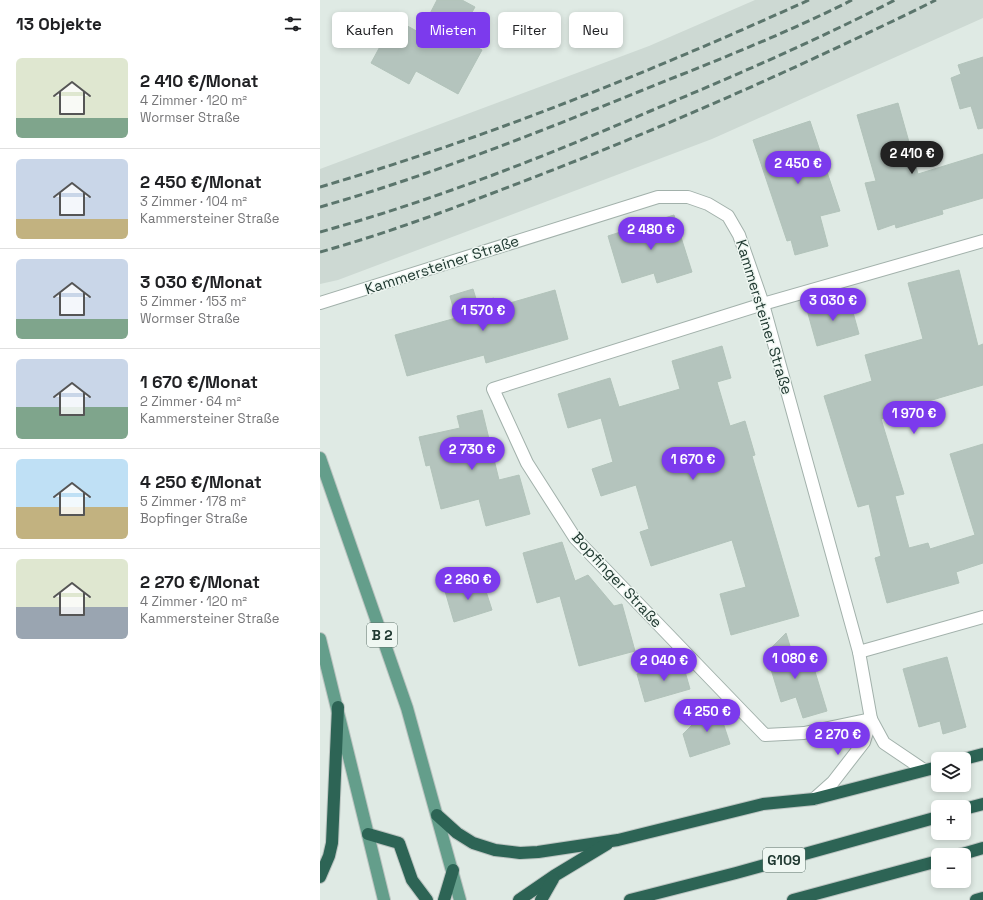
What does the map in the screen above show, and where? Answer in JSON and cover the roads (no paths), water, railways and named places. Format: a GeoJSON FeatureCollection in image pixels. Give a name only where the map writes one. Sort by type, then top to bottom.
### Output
{"type":"FeatureCollection","features":[{"type":"Feature","properties":{"kind":"highway"},"geometry":{"type":"LineString","coordinates":[[320,877],[329,856],[334,816],[338,707]]}},
{"type":"Feature","properties":{"kind":"highway"},"geometry":{"type":"LineString","coordinates":[[971,757],[983,754]]}},
{"type":"Feature","properties":{"kind":"highway"},"geometry":{"type":"LineString","coordinates":[[437,815],[457,833],[473,843],[495,850],[520,853],[612,842],[763,804],[814,799],[931,768]]}},
{"type":"Feature","properties":{"kind":"highway"},"geometry":{"type":"LineString","coordinates":[[971,807],[983,804]]}},
{"type":"Feature","properties":{"kind":"highway","name":"G109"},"geometry":{"type":"LineString","coordinates":[[630,900],[736,873],[931,819]]}},
{"type":"Feature","properties":{"kind":"highway"},"geometry":{"type":"LineString","coordinates":[[368,834],[399,843],[412,880],[427,900]]}},
{"type":"Feature","properties":{"kind":"highway"},"geometry":{"type":"LineString","coordinates":[[519,900],[554,876],[612,842]]}},
{"type":"Feature","properties":{"kind":"highway"},"geometry":{"type":"LineString","coordinates":[[971,852],[983,848]]}},
{"type":"Feature","properties":{"kind":"highway"},"geometry":{"type":"LineString","coordinates":[[793,900],[931,863]]}},
{"type":"Feature","properties":{"kind":"highway"},"geometry":{"type":"LineString","coordinates":[[444,900],[453,870]]}},
{"type":"Feature","properties":{"kind":"highway"},"geometry":{"type":"LineString","coordinates":[[540,900],[554,876]]}},
{"type":"Feature","properties":{"kind":"highway"},"geometry":{"type":"LineString","coordinates":[[976,900],[983,898]]}},
{"type":"Feature","properties":{"kind":"main road","name":"B 2"},"geometry":{"type":"LineString","coordinates":[[320,458],[407,708],[453,870],[460,900]]}},
{"type":"Feature","properties":{"kind":"main road"},"geometry":{"type":"LineString","coordinates":[[320,639],[338,707],[384,900]]}},
{"type":"Feature","properties":{"kind":"street","name":"Kammersteiner Straße"},"geometry":{"type":"LineString","coordinates":[[320,303],[658,197],[688,197],[708,204],[728,216],[739,234],[763,304],[859,652],[871,719],[884,743],[924,770]]}},
{"type":"Feature","properties":{"kind":"street"},"geometry":{"type":"LineString","coordinates":[[763,304],[983,240]]}},
{"type":"Feature","properties":{"kind":"street","name":"Bopfinger Straße"},"geometry":{"type":"LineString","coordinates":[[763,304],[492,389],[528,463],[575,538],[765,735],[804,733],[871,719]]}},
{"type":"Feature","properties":{"kind":"street"},"geometry":{"type":"LineString","coordinates":[[859,652],[983,617]]}},
{"type":"Feature","properties":{"kind":"street","name":"Kammersteiner Straße"},"geometry":{"type":"LineString","coordinates":[[814,799],[833,782],[864,742],[871,719]]}},
{"type":"Feature","properties":{"kind":"railway"},"geometry":{"type":"LineString","coordinates":[[320,187],[444,147],[568,102],[689,53],[809,0]]}},
{"type":"Feature","properties":{"kind":"railway"},"geometry":{"type":"LineString","coordinates":[[320,207],[401,182],[480,154],[560,123],[746,48],[800,25],[852,0]]}},
{"type":"Feature","properties":{"kind":"railway"},"geometry":{"type":"LineString","coordinates":[[320,232],[445,193],[567,146],[711,86],[834,30],[895,0]]}},
{"type":"Feature","properties":{"kind":"railway"},"geometry":{"type":"LineString","coordinates":[[320,252],[400,227],[584,158],[736,94],[837,48],[936,0]]}}]}
